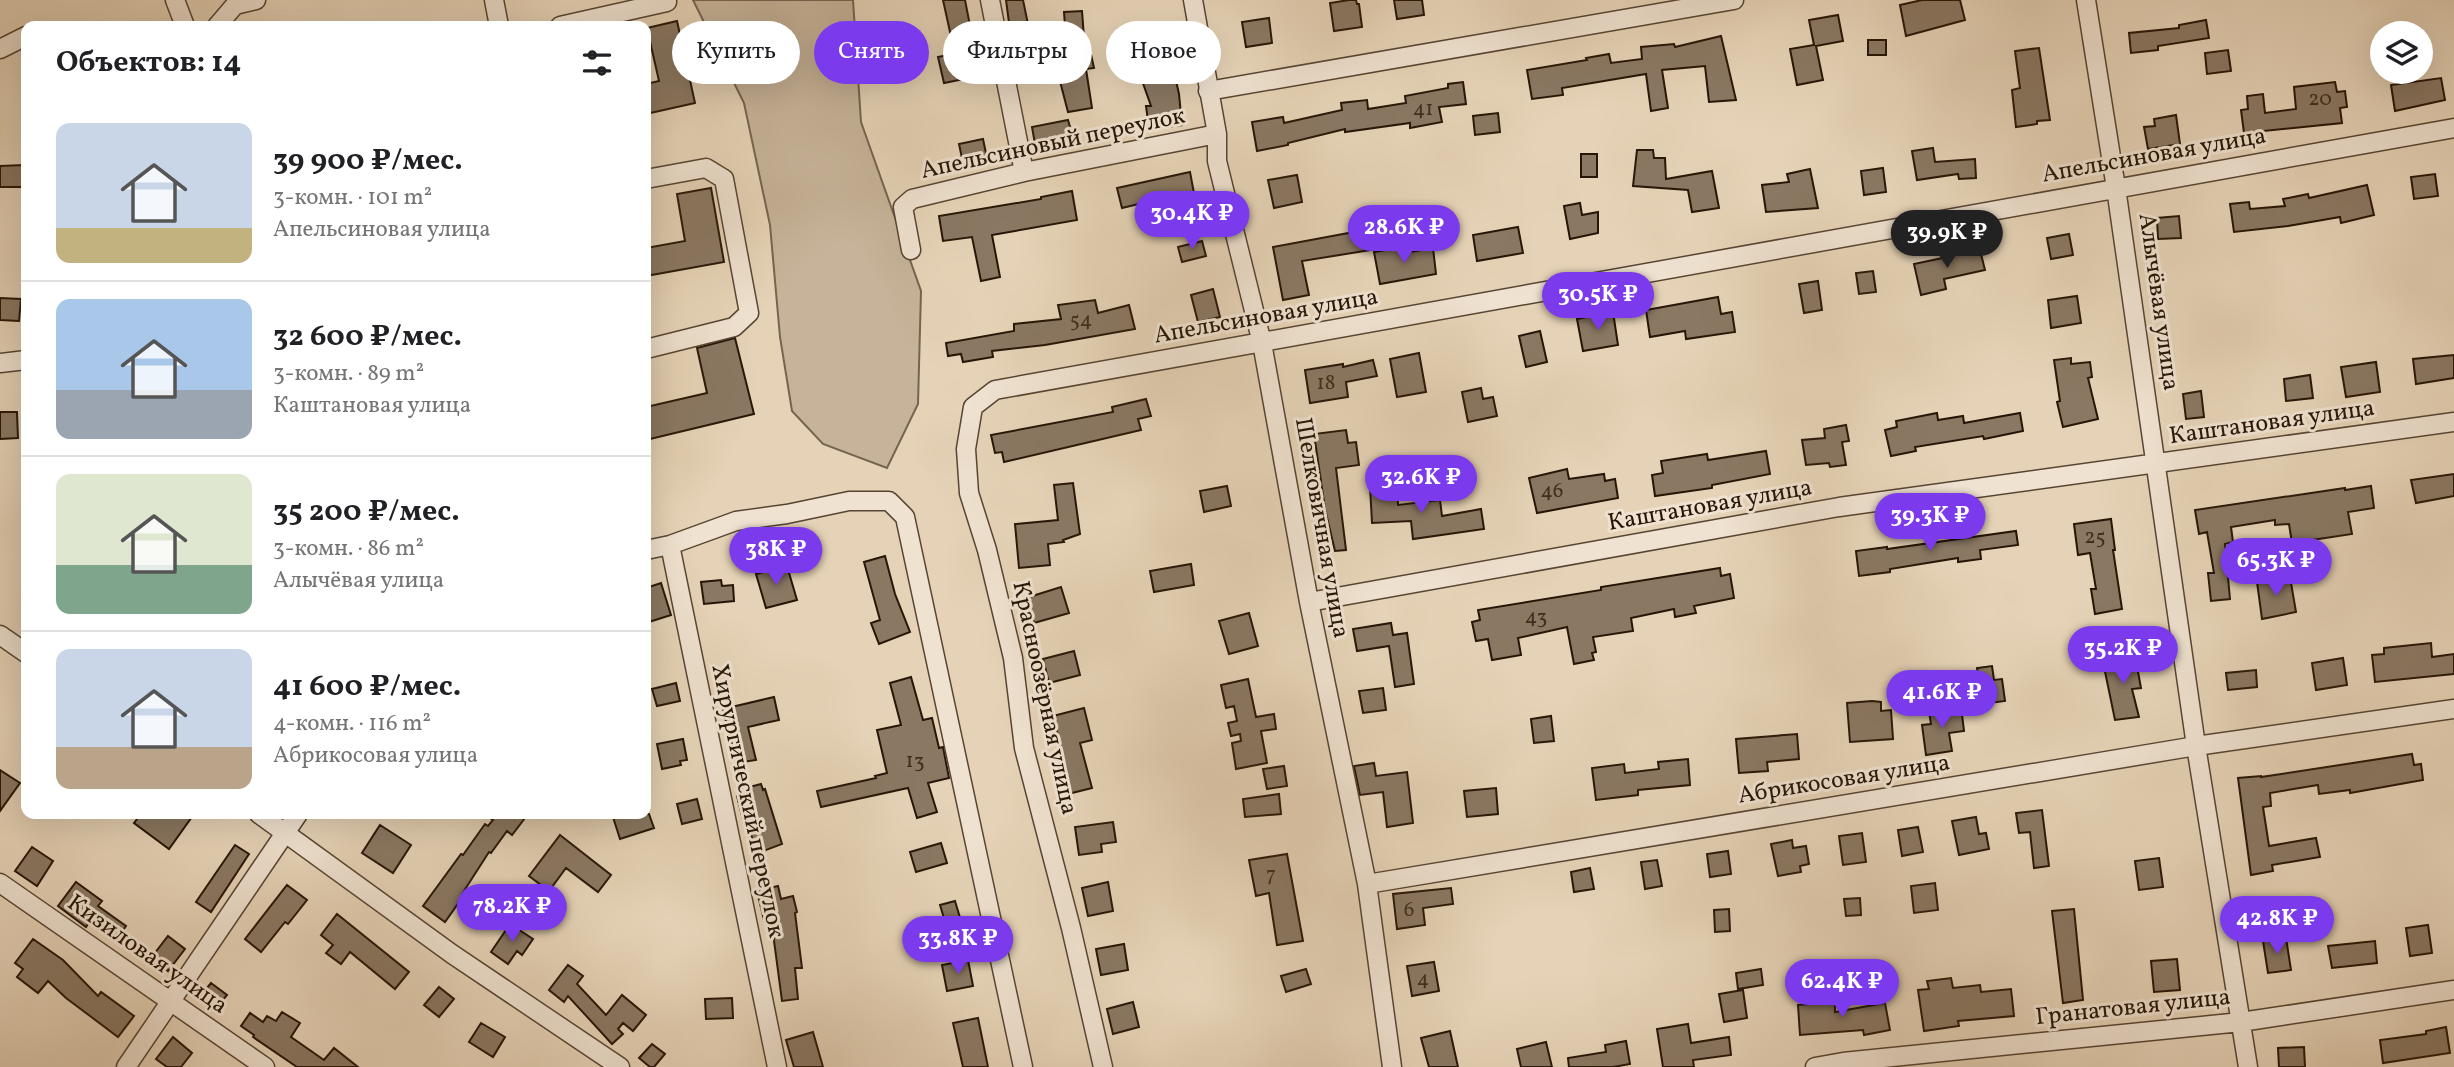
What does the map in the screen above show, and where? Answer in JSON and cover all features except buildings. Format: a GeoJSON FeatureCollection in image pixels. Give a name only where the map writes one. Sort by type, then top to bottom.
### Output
{"type":"FeatureCollection","features":[{"type":"Feature","properties":{"kind":"street"},"geometry":{"type":"LineString","coordinates":[[175,0],[183,21]]}},
{"type":"Feature","properties":{"kind":"street"},"geometry":{"type":"LineString","coordinates":[[222,21],[235,5],[256,0]]}},
{"type":"Feature","properties":{"kind":"street"},"geometry":{"type":"LineString","coordinates":[[494,0],[498,21]]}},
{"type":"Feature","properties":{"kind":"street"},"geometry":{"type":"LineString","coordinates":[[990,0],[1024,172]]}},
{"type":"Feature","properties":{"kind":"street","name":"Шелковичная улица"},"geometry":{"type":"LineString","coordinates":[[1193,0],[1217,134],[1217,161],[1262,343],[1309,601],[1367,884],[1392,1067]]}},
{"type":"Feature","properties":{"kind":"street"},"geometry":{"type":"LineString","coordinates":[[1208,91],[1734,0]]}},
{"type":"Feature","properties":{"kind":"street","name":"Алычёвая улица"},"geometry":{"type":"LineString","coordinates":[[2086,0],[2116,187],[2196,746],[2248,1067]]}},
{"type":"Feature","properties":{"kind":"street"},"geometry":{"type":"LineString","coordinates":[[583,21],[667,2]]}},
{"type":"Feature","properties":{"kind":"street"},"geometry":{"type":"LineString","coordinates":[[0,49],[21,38]]}},
{"type":"Feature","properties":{"kind":"street","name":"Апельсиновая улица"},"geometry":{"type":"LineString","coordinates":[[995,390],[2454,128]]}},
{"type":"Feature","properties":{"kind":"street","name":"Апельсиновый переулок"},"geometry":{"type":"LineString","coordinates":[[911,250],[904,207],[912,199],[1024,172],[1217,134]]}},
{"type":"Feature","properties":{"kind":"street"},"geometry":{"type":"LineString","coordinates":[[651,178],[706,168],[724,179],[749,313],[734,327],[651,348]]}},
{"type":"Feature","properties":{"kind":"street"},"geometry":{"type":"LineString","coordinates":[[0,363],[21,361]]}},
{"type":"Feature","properties":{"kind":"street","name":"Красноозёрная улица"},"geometry":{"type":"LineString","coordinates":[[995,390],[973,407],[966,449],[970,493],[1013,658],[1024,748],[1103,1067]]}},
{"type":"Feature","properties":{"kind":"street","name":"Каштановая улица"},"geometry":{"type":"LineString","coordinates":[[1309,601],[1839,508],[2454,422]]}},
{"type":"Feature","properties":{"kind":"street"},"geometry":{"type":"LineString","coordinates":[[651,549],[670,545],[736,521],[849,501],[889,501],[905,517],[1023,1067]]}},
{"type":"Feature","properties":{"kind":"street","name":"Хирургический переулок"},"geometry":{"type":"LineString","coordinates":[[670,545],[777,1067]]}},
{"type":"Feature","properties":{"kind":"street"},"geometry":{"type":"LineString","coordinates":[[0,635],[21,650]]}},
{"type":"Feature","properties":{"kind":"street","name":"Абрикосовая улица"},"geometry":{"type":"LineString","coordinates":[[1367,884],[2196,746],[2454,709]]}},
{"type":"Feature","properties":{"kind":"street"},"geometry":{"type":"LineString","coordinates":[[267,819],[452,954],[620,1067]]}},
{"type":"Feature","properties":{"kind":"street"},"geometry":{"type":"LineString","coordinates":[[126,1067],[294,819]]}},
{"type":"Feature","properties":{"kind":"street","name":"Кизиловая улица"},"geometry":{"type":"LineString","coordinates":[[0,883],[265,1067]]}},
{"type":"Feature","properties":{"kind":"street","name":"Гранатовая улица"},"geometry":{"type":"LineString","coordinates":[[1815,1067],[2241,1022],[2454,990]]}},
{"type":"Feature","properties":{"kind":"shaded area"},"geometry":{"type":"Polygon","coordinates":[[[693,0],[853,0],[854,21],[814,21],[814,84],[859,84],[861,122],[921,291],[918,404],[887,468],[823,444],[792,411],[780,337],[770,225],[744,103],[735,84],[800,84],[800,21],[703,21],[693,0]]]}}]}
